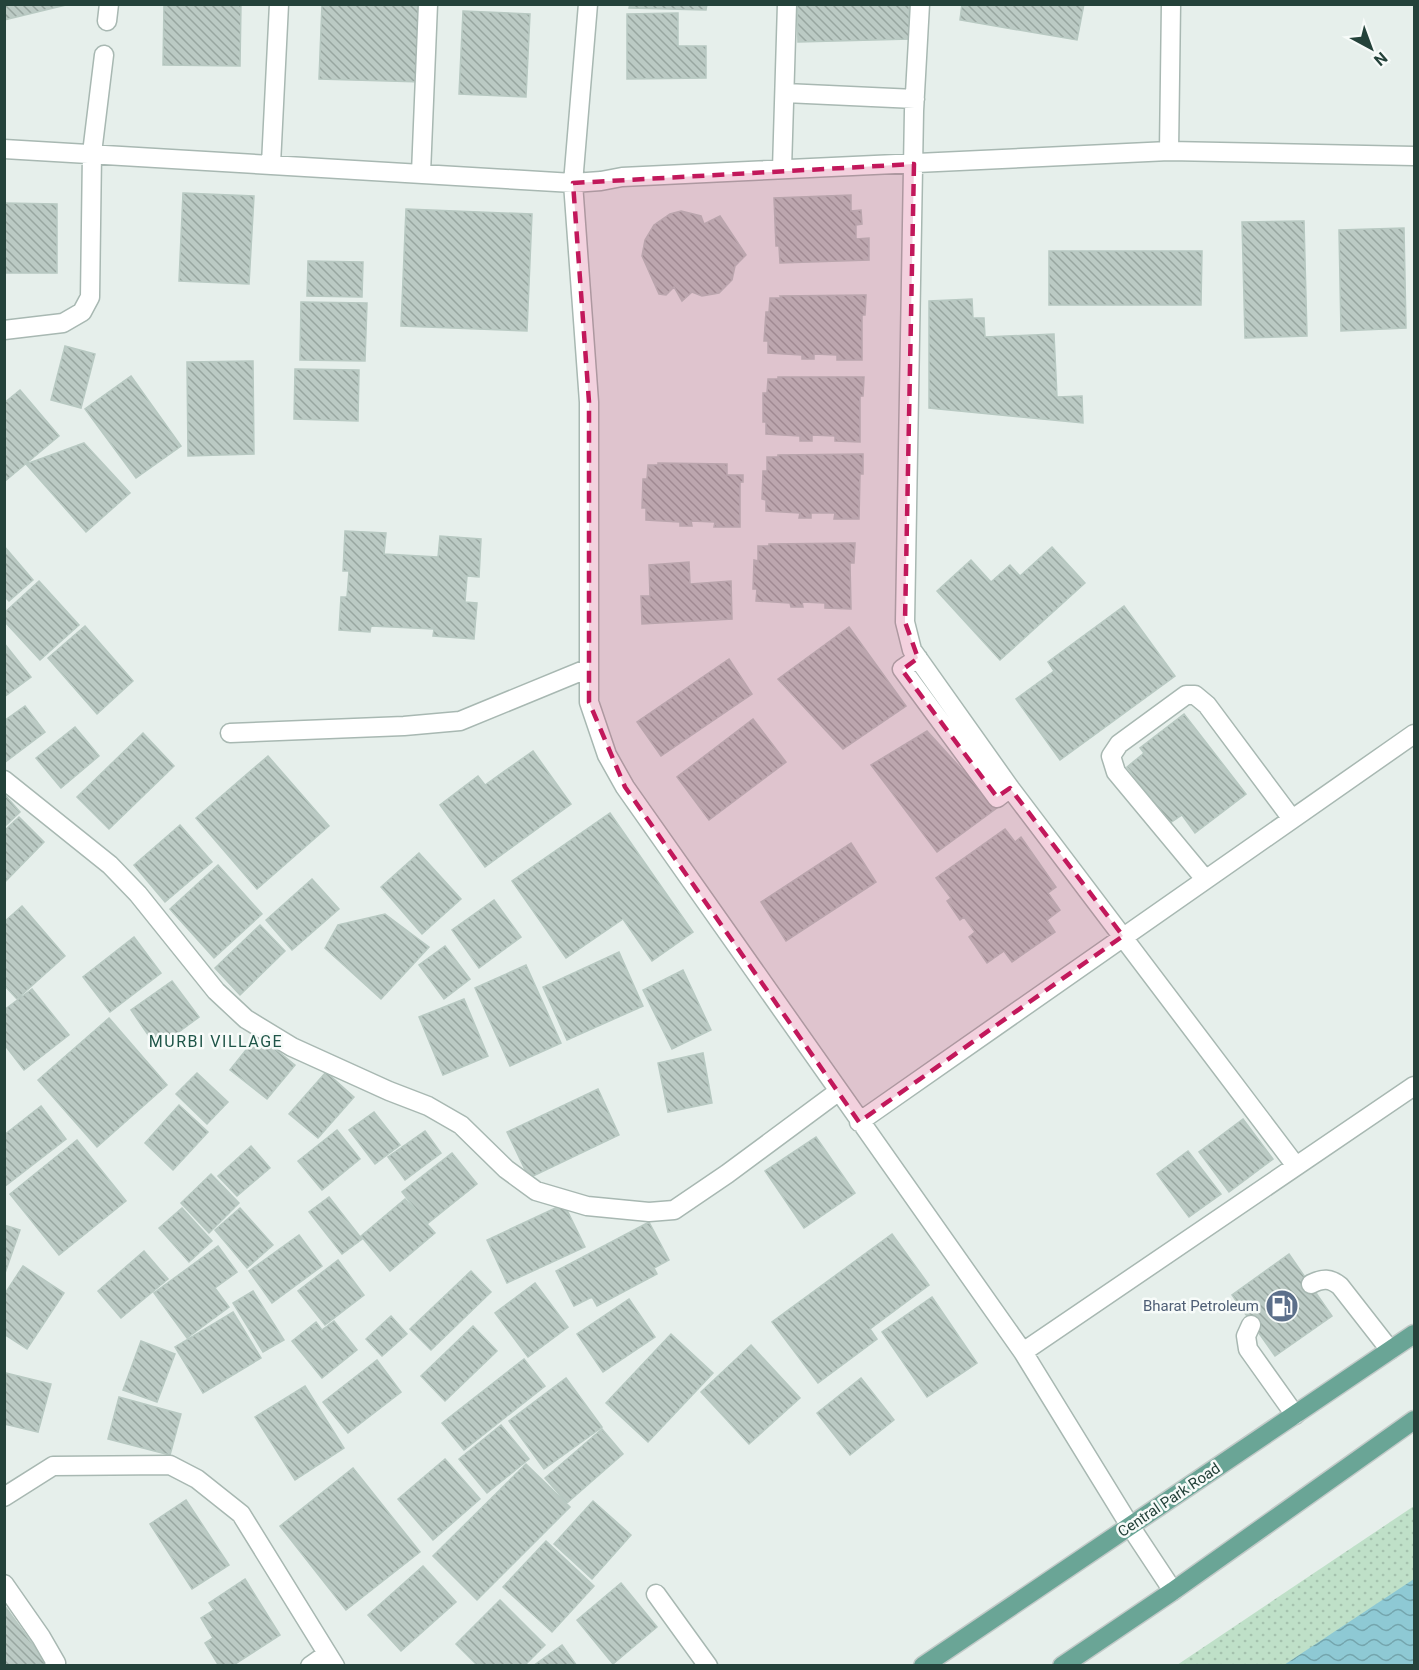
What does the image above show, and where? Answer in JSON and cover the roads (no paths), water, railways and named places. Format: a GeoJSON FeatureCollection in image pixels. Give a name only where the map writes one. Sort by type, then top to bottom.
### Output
{"type":"FeatureCollection","features":[{"type":"Feature","properties":{"kind":"main road","name":"Central Park Road"},"geometry":{"type":"LineString","coordinates":[[924,1665],[1414,1334]]}},
{"type":"Feature","properties":{"kind":"main road"},"geometry":{"type":"LineString","coordinates":[[1062,1665],[1173,1591],[1414,1420]]}},
{"type":"Feature","properties":{"kind":"street"},"geometry":{"type":"LineString","coordinates":[[271,164],[279,4]]}},
{"type":"Feature","properties":{"kind":"street"},"geometry":{"type":"LineString","coordinates":[[421,173],[428,4]]}},
{"type":"Feature","properties":{"kind":"street"},"geometry":{"type":"LineString","coordinates":[[588,4],[573,183],[589,402],[589,702],[607,755],[625,787],[1023,1352],[1130,1526],[1173,1591]]}},
{"type":"Feature","properties":{"kind":"street"},"geometry":{"type":"LineString","coordinates":[[783,170],[787,4]]}},
{"type":"Feature","properties":{"kind":"street"},"geometry":{"type":"LineString","coordinates":[[920,4],[915,99],[905,622],[912,650],[1010,788],[1296,1167]]}},
{"type":"Feature","properties":{"kind":"street"},"geometry":{"type":"LineString","coordinates":[[1169,151],[1171,4]]}},
{"type":"Feature","properties":{"kind":"street"},"geometry":{"type":"LineString","coordinates":[[4,330],[63,323],[82,312],[90,297],[92,153],[104,55]]}},
{"type":"Feature","properties":{"kind":"street"},"geometry":{"type":"LineString","coordinates":[[785,93],[915,99]]}},
{"type":"Feature","properties":{"kind":"street"},"geometry":{"type":"LineString","coordinates":[[4,149],[573,183],[622,177],[1169,151],[1414,156]]}},
{"type":"Feature","properties":{"kind":"street"},"geometry":{"type":"LineString","coordinates":[[230,733],[404,726],[460,721],[589,668]]}},
{"type":"Feature","properties":{"kind":"street"},"geometry":{"type":"LineString","coordinates":[[1205,879],[1116,772],[1111,756],[1119,744],[1186,694],[1195,695],[1207,705],[1292,819]]}},
{"type":"Feature","properties":{"kind":"street"},"geometry":{"type":"LineString","coordinates":[[859,1122],[1414,734]]}},
{"type":"Feature","properties":{"kind":"street"},"geometry":{"type":"LineString","coordinates":[[4,780],[110,865],[138,894],[216,991],[246,1019],[292,1047],[428,1106],[461,1125],[506,1169],[537,1191],[587,1206],[649,1212],[674,1210],[728,1174],[839,1091]]}},
{"type":"Feature","properties":{"kind":"street"},"geometry":{"type":"LineString","coordinates":[[1023,1352],[1414,1086]]}},
{"type":"Feature","properties":{"kind":"street"},"geometry":{"type":"LineString","coordinates":[[1311,1284],[1327,1279],[1340,1286],[1390,1350]]}},
{"type":"Feature","properties":{"kind":"street"},"geometry":{"type":"LineString","coordinates":[[1251,1325],[1246,1336],[1248,1349],[1295,1415]]}},
{"type":"Feature","properties":{"kind":"street"},"geometry":{"type":"LineString","coordinates":[[4,1497],[53,1466],[170,1465],[197,1479],[241,1514],[331,1660],[310,1665]]}},
{"type":"Feature","properties":{"kind":"street"},"geometry":{"type":"LineString","coordinates":[[4,1584],[41,1637],[56,1663],[54,1665]]}},
{"type":"Feature","properties":{"kind":"street"},"geometry":{"type":"LineString","coordinates":[[656,1594],[708,1665]]}},
{"type":"Feature","properties":{"kind":"water"},"geometry":{"type":"Polygon","coordinates":[[[1414,1579],[1414,1665],[1284,1665],[1414,1579]]]}},
{"type":"Feature","properties":{"kind":"place","name":"Bharat Petroleum"},"geometry":{"type":"Point","coordinates":[1282,1306]}},
{"type":"Feature","properties":{"kind":"district","name":"MURBI VILLAGE"},"geometry":{"type":"Point","coordinates":[216,1041]}}]}
